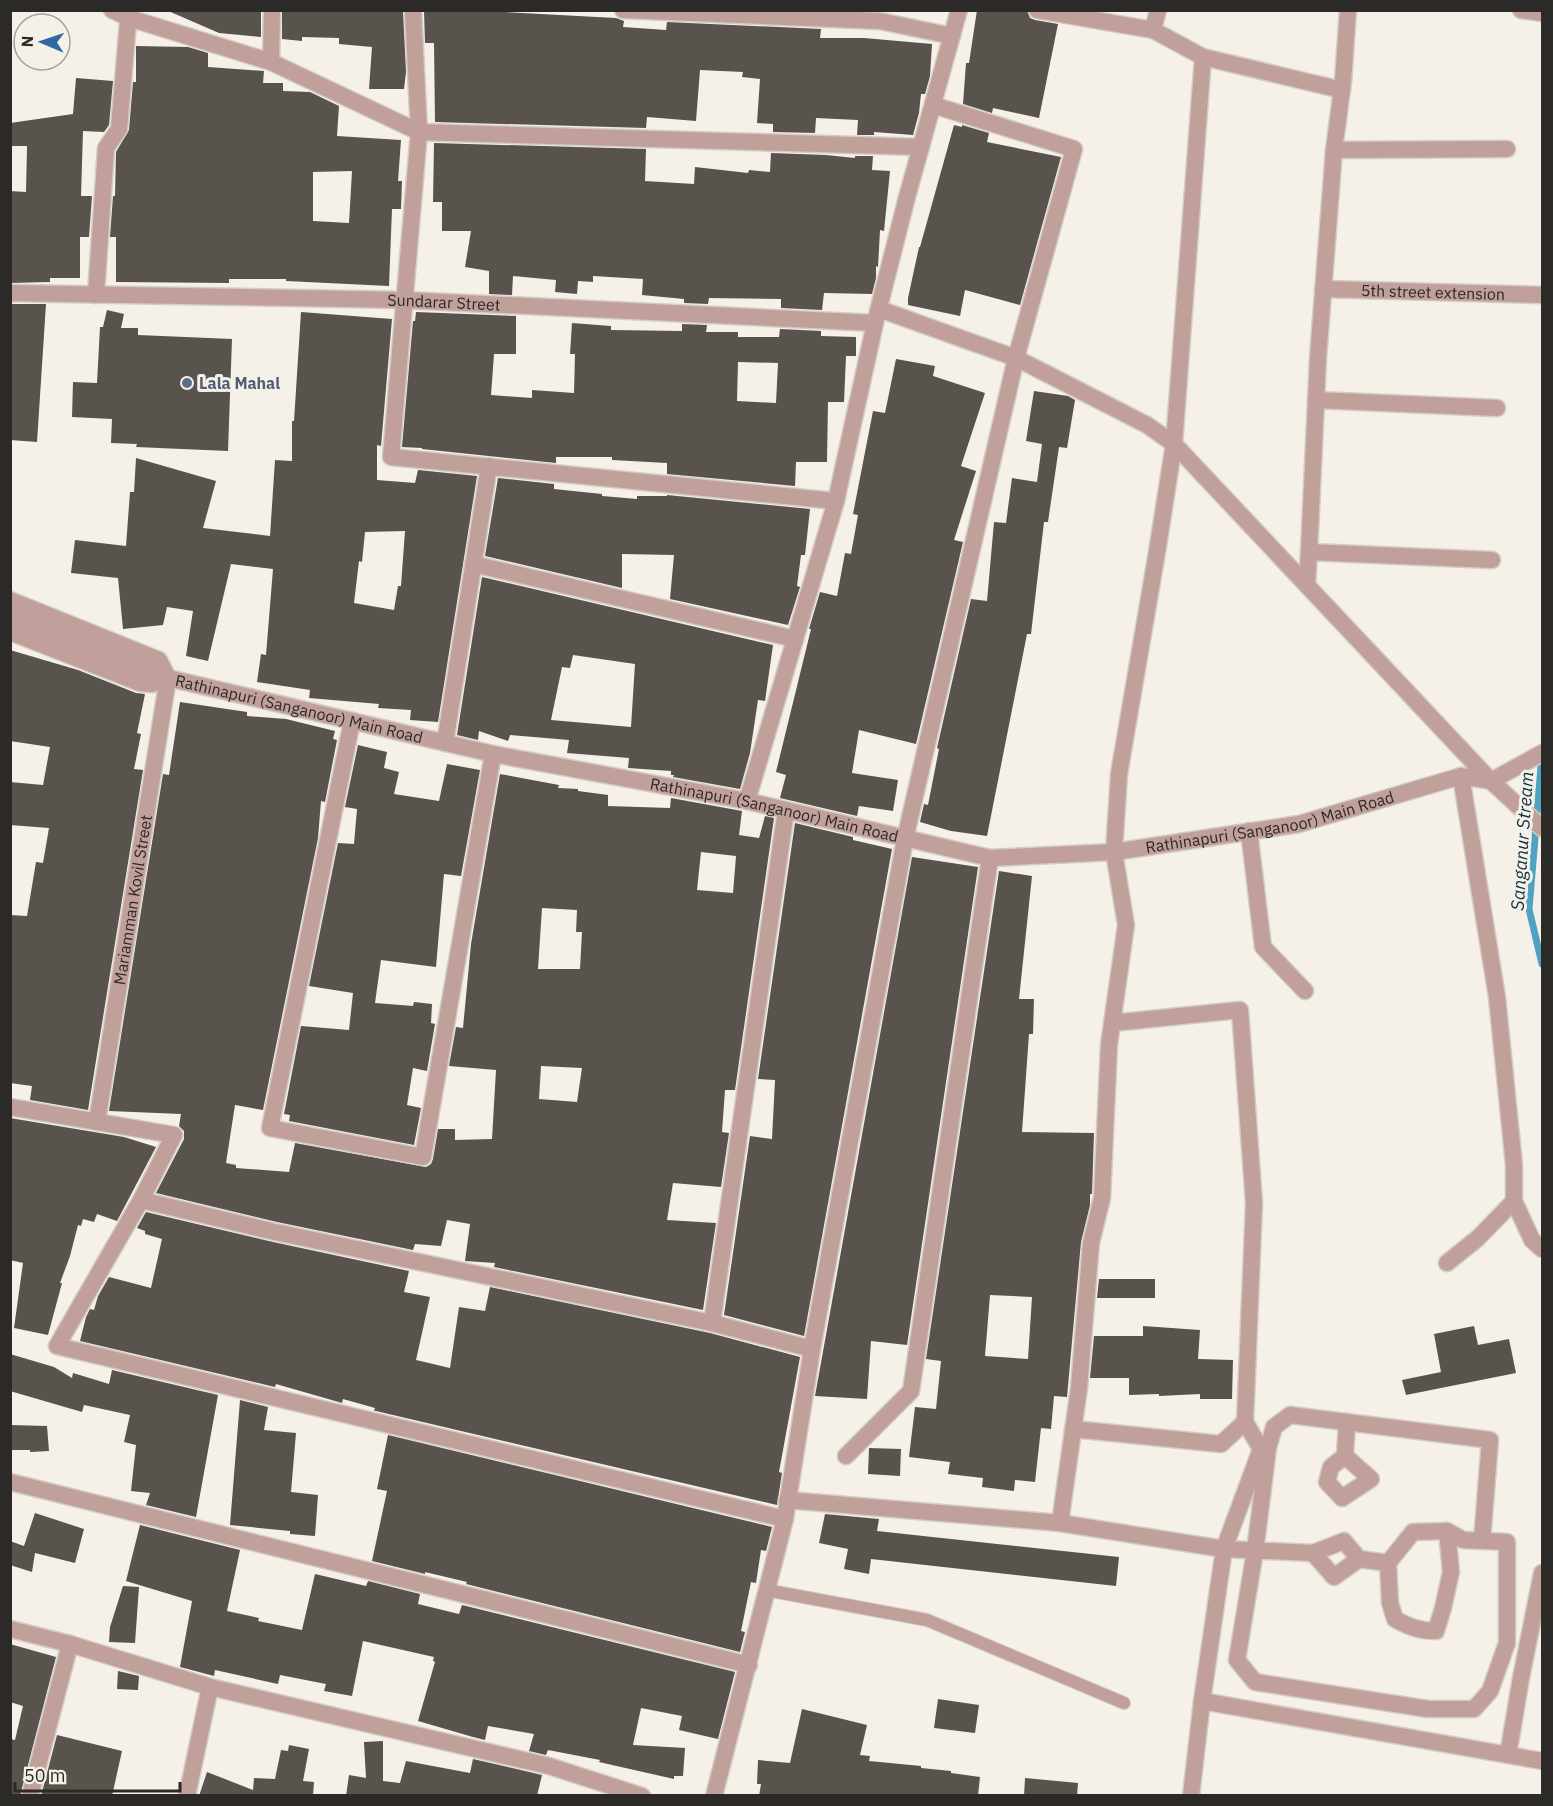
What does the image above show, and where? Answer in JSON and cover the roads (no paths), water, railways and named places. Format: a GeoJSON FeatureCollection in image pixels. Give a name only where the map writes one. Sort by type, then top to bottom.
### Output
{"type":"FeatureCollection","features":[{"type":"Feature","properties":{"kind":"street"},"geometry":{"type":"LineString","coordinates":[[112,10],[271,62],[419,132],[921,147]]}},
{"type":"Feature","properties":{"kind":"street"},"geometry":{"type":"LineString","coordinates":[[271,62],[272,10]]}},
{"type":"Feature","properties":{"kind":"street"},"geometry":{"type":"LineString","coordinates":[[413,10],[419,132],[391,457],[836,501]]}},
{"type":"Feature","properties":{"kind":"street"},"geometry":{"type":"LineString","coordinates":[[623,10],[880,21],[951,36]]}},
{"type":"Feature","properties":{"kind":"street"},"geometry":{"type":"LineString","coordinates":[[747,801],[836,501],[877,316],[959,10]]}},
{"type":"Feature","properties":{"kind":"street"},"geometry":{"type":"LineString","coordinates":[[1037,10],[1153,30],[1203,57],[1342,90]]}},
{"type":"Feature","properties":{"kind":"street"},"geometry":{"type":"LineString","coordinates":[[1153,30],[1158,10]]}},
{"type":"Feature","properties":{"kind":"street"},"geometry":{"type":"LineString","coordinates":[[1307,585],[1323,289],[1348,10]]}},
{"type":"Feature","properties":{"kind":"street"},"geometry":{"type":"LineString","coordinates":[[1521,10],[1542,13]]}},
{"type":"Feature","properties":{"kind":"street"},"geometry":{"type":"LineString","coordinates":[[96,295],[106,148],[119,129],[129,14]]}},
{"type":"Feature","properties":{"kind":"street"},"geometry":{"type":"LineString","coordinates":[[1060,1523],[1079,1388],[1090,1243],[1102,1198],[1109,1045],[1126,925],[1114,852],[1119,774],[1174,444],[1203,57]]}},
{"type":"Feature","properties":{"kind":"street"},"geometry":{"type":"LineString","coordinates":[[714,1796],[786,1519],[787,1500],[812,1348],[905,839],[1016,358],[1074,149],[933,105]]}},
{"type":"Feature","properties":{"kind":"street"},"geometry":{"type":"LineString","coordinates":[[1334,150],[1507,149]]}},
{"type":"Feature","properties":{"kind":"street","name":"5th street extension"},"geometry":{"type":"LineString","coordinates":[[1323,289],[1542,295]]}},
{"type":"Feature","properties":{"kind":"street","name":"Sundarar Street"},"geometry":{"type":"LineString","coordinates":[[10,293],[404,300],[877,316],[1016,358],[1148,425],[1174,444],[1491,781],[1542,828]]}},
{"type":"Feature","properties":{"kind":"street"},"geometry":{"type":"LineString","coordinates":[[1316,400],[1497,408]]}},
{"type":"Feature","properties":{"kind":"street"},"geometry":{"type":"LineString","coordinates":[[445,743],[489,466]]}},
{"type":"Feature","properties":{"kind":"street"},"geometry":{"type":"LineString","coordinates":[[1309,552],[1492,560]]}},
{"type":"Feature","properties":{"kind":"street"},"geometry":{"type":"LineString","coordinates":[[472,564],[795,639]]}},
{"type":"Feature","properties":{"kind":"street"},"geometry":{"type":"LineString","coordinates":[[10,600],[159,660],[168,678],[152,684],[140,683],[10,632]]}},
{"type":"Feature","properties":{"kind":"street","name":"Rathinapuri (Sanganoor) Main Road"},"geometry":{"type":"LineString","coordinates":[[10,617],[168,678],[493,754],[747,801],[990,858],[1114,852],[1299,824],[1461,776],[1491,781]]}},
{"type":"Feature","properties":{"kind":"street","name":"Mariamman Kovil Street"},"geometry":{"type":"LineString","coordinates":[[97,1122],[168,678]]}},
{"type":"Feature","properties":{"kind":"street"},"geometry":{"type":"LineString","coordinates":[[352,721],[270,1128],[423,1157],[493,754]]}},
{"type":"Feature","properties":{"kind":"street"},"geometry":{"type":"LineString","coordinates":[[1491,781],[1542,753]]}},
{"type":"Feature","properties":{"kind":"street"},"geometry":{"type":"LineString","coordinates":[[1461,776],[1497,997],[1514,1165],[1514,1201],[1532,1240],[1542,1249]]}},
{"type":"Feature","properties":{"kind":"street"},"geometry":{"type":"LineString","coordinates":[[712,1323],[786,810]]}},
{"type":"Feature","properties":{"kind":"street"},"geometry":{"type":"LineString","coordinates":[[1249,831],[1263,947],[1305,991]]}},
{"type":"Feature","properties":{"kind":"street"},"geometry":{"type":"LineString","coordinates":[[846,1456],[911,1391],[990,858]]}},
{"type":"Feature","properties":{"kind":"street"},"geometry":{"type":"LineString","coordinates":[[1112,1023],[1240,1010],[1254,1203],[1245,1422],[1261,1449],[1224,1550],[1191,1796]]}},
{"type":"Feature","properties":{"kind":"street"},"geometry":{"type":"LineString","coordinates":[[10,1107],[174,1136],[141,1200],[57,1346],[786,1519]]}},
{"type":"Feature","properties":{"kind":"street"},"geometry":{"type":"LineString","coordinates":[[141,1200],[286,1234],[712,1323],[812,1348]]}},
{"type":"Feature","properties":{"kind":"street"},"geometry":{"type":"LineString","coordinates":[[1447,1263],[1479,1239],[1514,1201]]}},
{"type":"Feature","properties":{"kind":"street"},"geometry":{"type":"LineString","coordinates":[[1447,1531],[1451,1572],[1436,1630],[1422,1631],[1395,1619],[1390,1603],[1388,1563],[1413,1532],[1447,1531],[1463,1540],[1482,1541],[1507,1542],[1507,1643],[1490,1691],[1474,1709],[1428,1709],[1255,1682],[1237,1660],[1256,1551],[1268,1448],[1274,1427],[1290,1415],[1490,1440],[1482,1541]]}},
{"type":"Feature","properties":{"kind":"street"},"geometry":{"type":"LineString","coordinates":[[1074,1429],[1221,1444],[1245,1422]]}},
{"type":"Feature","properties":{"kind":"street"},"geometry":{"type":"LineString","coordinates":[[1345,1456],[1347,1422]]}},
{"type":"Feature","properties":{"kind":"street"},"geometry":{"type":"LineString","coordinates":[[10,1482],[749,1665]]}},
{"type":"Feature","properties":{"kind":"street"},"geometry":{"type":"LineString","coordinates":[[787,1500],[1060,1523],[1224,1550],[1312,1553],[1344,1541],[1359,1559],[1388,1563]]}},
{"type":"Feature","properties":{"kind":"street"},"geometry":{"type":"LineString","coordinates":[[1312,1553],[1334,1577],[1359,1559]]}},
{"type":"Feature","properties":{"kind":"street"},"geometry":{"type":"LineString","coordinates":[[1508,1755],[1542,1574]]}},
{"type":"Feature","properties":{"kind":"street"},"geometry":{"type":"LineString","coordinates":[[10,1629],[70,1644],[210,1687],[549,1766],[642,1796]]}},
{"type":"Feature","properties":{"kind":"street"},"geometry":{"type":"LineString","coordinates":[[30,1796],[70,1644]]}},
{"type":"Feature","properties":{"kind":"street"},"geometry":{"type":"LineString","coordinates":[[187,1796],[210,1687]]}},
{"type":"Feature","properties":{"kind":"street"},"geometry":{"type":"LineString","coordinates":[[1202,1701],[1542,1761]]}},
{"type":"Feature","properties":{"kind":"lane"},"geometry":{"type":"LineString","coordinates":[[766,1590],[927,1620],[1124,1703]]}},
{"type":"Feature","properties":{"kind":"waterway","name":"Sanganur Stream"},"geometry":{"type":"LineString","coordinates":[[1542,755],[1529,909],[1542,964]]}},
{"type":"Feature","properties":{"kind":"place","name":"Lala Mahal"},"geometry":{"type":"Point","coordinates":[187,383]}}]}
